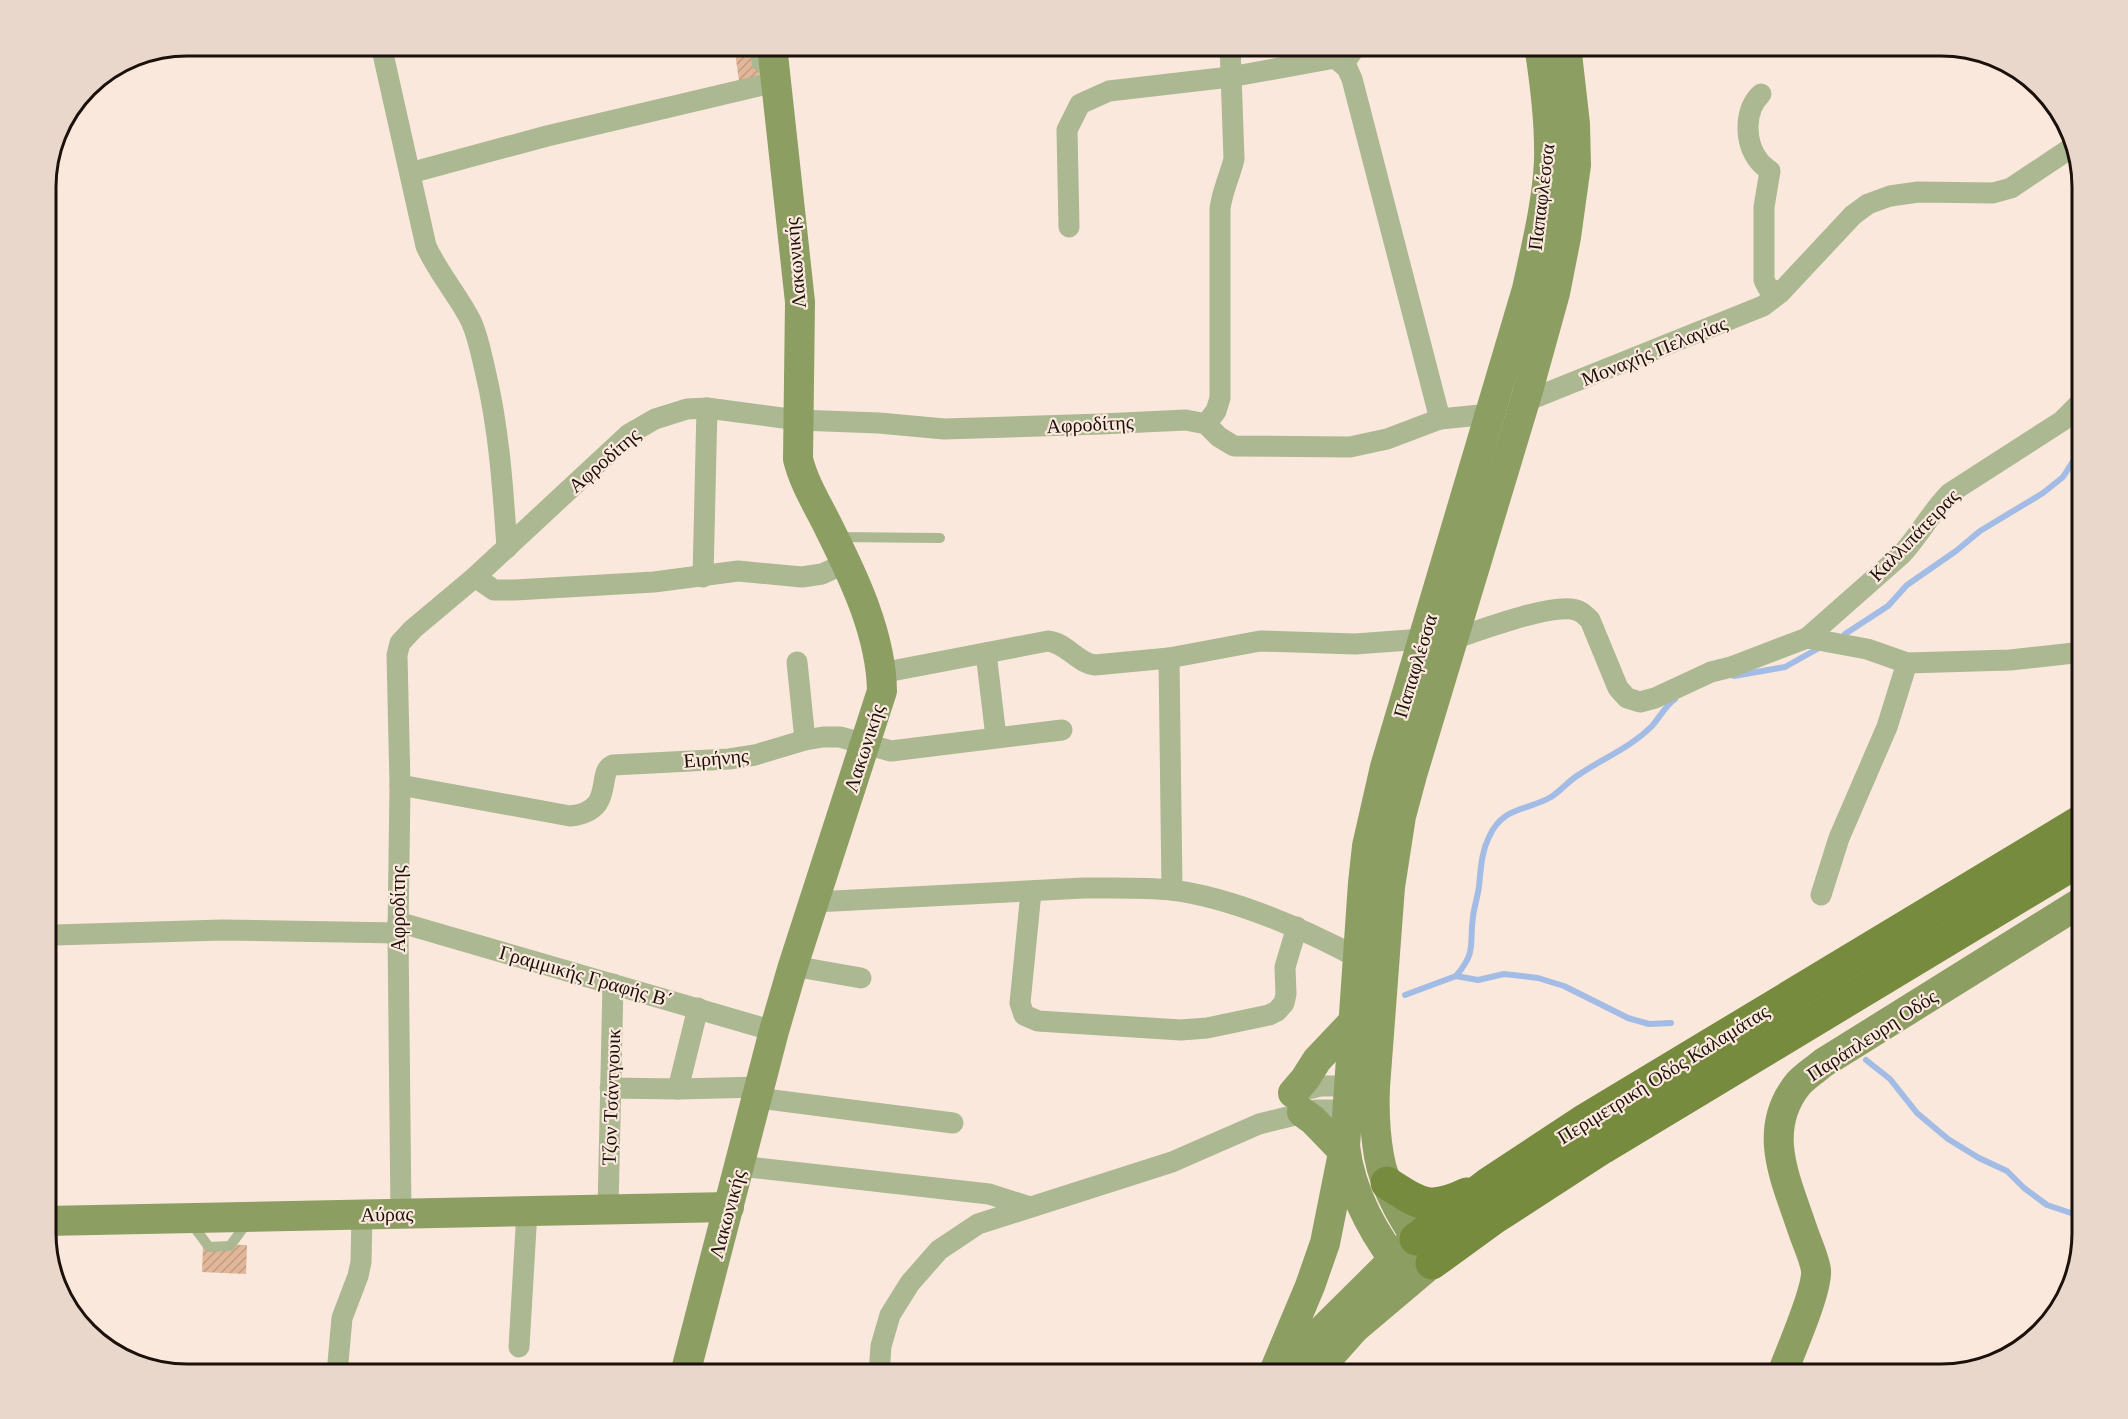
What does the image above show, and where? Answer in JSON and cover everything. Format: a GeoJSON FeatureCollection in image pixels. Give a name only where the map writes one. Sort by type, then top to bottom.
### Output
{"type":"FeatureCollection","features":[{"type":"Feature","properties":{"kind":"main road","name":"Λακωνικής"},"geometry":{"type":"LineString","coordinates":[[688,1364],[774,1030],[880,698],[881,673],[871,628],[840,550],[800,467],[797,449],[800,302],[773,56]]}},
{"type":"Feature","properties":{"kind":"main road","name":"Παπαφλέσσα"},"geometry":{"type":"LineString","coordinates":[[1413,1260],[1362,1098],[1354,1021],[1363,883],[1385,768],[1527,289],[1546,194],[1549,161],[1549,124],[1540,56]]}},
{"type":"Feature","properties":{"kind":"main road","name":"Παπαφλέσσα"},"geometry":{"type":"LineString","coordinates":[[1413,1260],[1356,1194],[1344,1149],[1362,1098],[1394,853],[1412,775],[1524,402],[1554,293],[1572,202],[1576,165],[1575,124],[1567,56]]}},
{"type":"Feature","properties":{"kind":"main road","name":"Περιμετρική Οδός Καλαμάτας"},"geometry":{"type":"LineString","coordinates":[[1291,1364],[1413,1260],[1488,1184],[1582,1122],[2072,827]]}},
{"type":"Feature","properties":{"kind":"main road","name":"Περιμετρική Οδός Καλαμάτας"},"geometry":{"type":"LineString","coordinates":[[1413,1260],[1494,1218],[1602,1148],[2072,865]]}},
{"type":"Feature","properties":{"kind":"main road","name":"Παράπλευρη Οδός"},"geometry":{"type":"LineString","coordinates":[[1786,1364],[1811,1296],[1816,1271],[1781,1169],[1780,1125],[1786,1102],[1800,1082],[1823,1064],[2072,908]]}},
{"type":"Feature","properties":{"kind":"main road"},"geometry":{"type":"LineString","coordinates":[[1277,1364],[1311,1286],[1325,1243],[1344,1149],[1297,1103],[1305,1079],[1317,1060],[1354,1021]]}},
{"type":"Feature","properties":{"kind":"main road"},"geometry":{"type":"LineString","coordinates":[[1387,1183],[1409,1197],[1434,1205],[1452,1201],[1488,1184]]}},
{"type":"Feature","properties":{"kind":"main road","name":"Αύρας"},"geometry":{"type":"LineString","coordinates":[[56,1221],[729,1207]]}},
{"type":"Feature","properties":{"kind":"main road"},"geometry":{"type":"LineString","coordinates":[[1323,1364],[1413,1260]]}},
{"type":"Feature","properties":{"kind":"street"},"geometry":{"type":"LineString","coordinates":[[383,56],[426,246],[438,270],[470,319],[480,347],[501,459],[507,548]]}},
{"type":"Feature","properties":{"kind":"street"},"geometry":{"type":"LineString","coordinates":[[1230,56],[1234,159],[1222,195],[1220,209],[1220,398],[1216,411],[1206,424],[1234,446],[1350,447],[1387,439],[1440,419],[1490,414]]}},
{"type":"Feature","properties":{"kind":"street"},"geometry":{"type":"LineString","coordinates":[[1069,227],[1067,130],[1080,104],[1109,91],[1230,77],[1331,57],[1337,59],[1347,68],[1353,83],[1440,419]]}},
{"type":"Feature","properties":{"kind":"street"},"geometry":{"type":"LineString","coordinates":[[410,173],[547,136],[776,80]]}},
{"type":"Feature","properties":{"kind":"street"},"geometry":{"type":"LineString","coordinates":[[1761,93],[1752,102],[1748,132],[1759,161],[1770,171],[1764,207],[1764,280],[1768,288],[1780,293]]}},
{"type":"Feature","properties":{"kind":"street","name":"Μοναχής Πελαγίας"},"geometry":{"type":"LineString","coordinates":[[1524,402],[1763,306],[1780,293],[1853,215],[1868,204],[1890,196],[1918,192],[1994,193],[2011,188],[2067,150]]}},
{"type":"Feature","properties":{"kind":"street"},"geometry":{"type":"LineString","coordinates":[[703,577],[707,408]]}},
{"type":"Feature","properties":{"kind":"street","name":"Αφροδίτης"},"geometry":{"type":"LineString","coordinates":[[401,1214],[398,648],[413,629],[475,577],[629,435],[663,416],[687,409],[707,408],[798,420],[879,423],[944,429],[1164,420],[1186,420],[1206,424]]}},
{"type":"Feature","properties":{"kind":"street","name":"Καλλιπάτειρας"},"geometry":{"type":"LineString","coordinates":[[1807,638],[1915,541],[1939,504],[1950,493],[2062,421],[2072,411]]}},
{"type":"Feature","properties":{"kind":"street"},"geometry":{"type":"LineString","coordinates":[[475,577],[494,590],[503,591],[626,584],[738,572],[802,577],[822,574],[840,550]]}},
{"type":"Feature","properties":{"kind":"street"},"geometry":{"type":"LineString","coordinates":[[1453,639],[1548,611],[1570,609],[1583,612],[1590,620],[1618,688],[1627,698],[1640,702],[1656,698],[1711,672],[1731,667],[1807,638],[1867,649],[1907,663],[2010,660],[2072,653]]}},
{"type":"Feature","properties":{"kind":"street"},"geometry":{"type":"LineString","coordinates":[[881,673],[1048,641],[1060,644],[1092,665],[1169,658],[1260,641],[1355,644],[1423,639]]}},
{"type":"Feature","properties":{"kind":"street"},"geometry":{"type":"LineString","coordinates":[[986,653],[996,737]]}},
{"type":"Feature","properties":{"kind":"street"},"geometry":{"type":"LineString","coordinates":[[1169,658],[1172,890]]}},
{"type":"Feature","properties":{"kind":"street"},"geometry":{"type":"LineString","coordinates":[[797,662],[805,740]]}},
{"type":"Feature","properties":{"kind":"street"},"geometry":{"type":"LineString","coordinates":[[1821,895],[1839,838],[1887,727],[1907,663]]}},
{"type":"Feature","properties":{"kind":"street","name":"Ειρήνης"},"geometry":{"type":"LineString","coordinates":[[400,785],[570,816],[586,811],[600,800],[605,772],[609,766],[729,759],[764,753],[805,740],[835,737],[880,750],[896,751],[1062,730]]}},
{"type":"Feature","properties":{"kind":"street"},"geometry":{"type":"LineString","coordinates":[[815,902],[1122,887],[1172,890],[1233,905],[1297,927],[1358,958]]}},
{"type":"Feature","properties":{"kind":"street"},"geometry":{"type":"LineString","coordinates":[[1031,892],[1020,1004],[1024,1015],[1038,1021],[1181,1030],[1207,1028],[1269,1015],[1277,1011],[1284,1003],[1285,967],[1297,927]]}},
{"type":"Feature","properties":{"kind":"street","name":"Γραμμικής Γραφής Β΄"},"geometry":{"type":"LineString","coordinates":[[56,935],[398,927],[614,984],[774,1030]]}},
{"type":"Feature","properties":{"kind":"street"},"geometry":{"type":"LineString","coordinates":[[793,966],[861,978]]}},
{"type":"Feature","properties":{"kind":"street","name":"Τζον Τσάντγουικ"},"geometry":{"type":"LineString","coordinates":[[608,1209],[614,984]]}},
{"type":"Feature","properties":{"kind":"street"},"geometry":{"type":"LineString","coordinates":[[678,1089],[698,1008]]}},
{"type":"Feature","properties":{"kind":"street"},"geometry":{"type":"LineString","coordinates":[[610,1088],[759,1092],[953,1123]]}},
{"type":"Feature","properties":{"kind":"street"},"geometry":{"type":"LineString","coordinates":[[880,1364],[881,1346],[890,1315],[910,1283],[939,1250],[978,1224],[1172,1162],[1259,1124],[1297,1103],[1362,1098]]}},
{"type":"Feature","properties":{"kind":"street"},"geometry":{"type":"LineString","coordinates":[[740,1166],[989,1194],[1030,1206]]}},
{"type":"Feature","properties":{"kind":"street"},"geometry":{"type":"LineString","coordinates":[[519,1347],[527,1211]]}},
{"type":"Feature","properties":{"kind":"street"},"geometry":{"type":"LineString","coordinates":[[338,1364],[342,1318],[361,1262],[362,1215]]}},
{"type":"Feature","properties":{"kind":"lane"},"geometry":{"type":"LineString","coordinates":[[756,56],[757,65],[776,80]]}},
{"type":"Feature","properties":{"kind":"lane"},"geometry":{"type":"LineString","coordinates":[[1347,68],[1356,56]]}},
{"type":"Feature","properties":{"kind":"lane"},"geometry":{"type":"LineString","coordinates":[[840,550],[940,538]]}},
{"type":"Feature","properties":{"kind":"building"},"geometry":{"type":"Polygon","coordinates":[[[736,56],[762,56],[765,78],[739,81],[736,56]]]}},
{"type":"Feature","properties":{"kind":"building"},"geometry":{"type":"Polygon","coordinates":[[[203,1244],[247,1245],[246,1274],[202,1272],[203,1244]]]}},
{"type":"Feature","properties":{"kind":"waterway"},"geometry":{"type":"LineString","coordinates":[[1845,634],[1888,606],[1907,585],[1956,551],[1980,531],[2043,493],[2063,477],[2072,463]]}},
{"type":"Feature","properties":{"kind":"waterway"},"geometry":{"type":"LineString","coordinates":[[1734,676],[1785,667],[1819,648]]}},
{"type":"Feature","properties":{"kind":"waterway"},"geometry":{"type":"LineString","coordinates":[[1456,976],[1470,954],[1483,855],[1486,843],[1495,827],[1508,814],[1551,797],[1576,776],[1644,734],[1675,699]]}},
{"type":"Feature","properties":{"kind":"waterway"},"geometry":{"type":"LineString","coordinates":[[1405,995],[1456,976],[1478,980],[1504,974],[1538,978],[1564,986],[1628,1018],[1649,1024],[1671,1023]]}},
{"type":"Feature","properties":{"kind":"waterway"},"geometry":{"type":"LineString","coordinates":[[1866,1060],[1890,1079],[1917,1113],[1948,1139],[1979,1158],[2007,1171],[2024,1188],[2047,1205],[2072,1213]]}}]}
